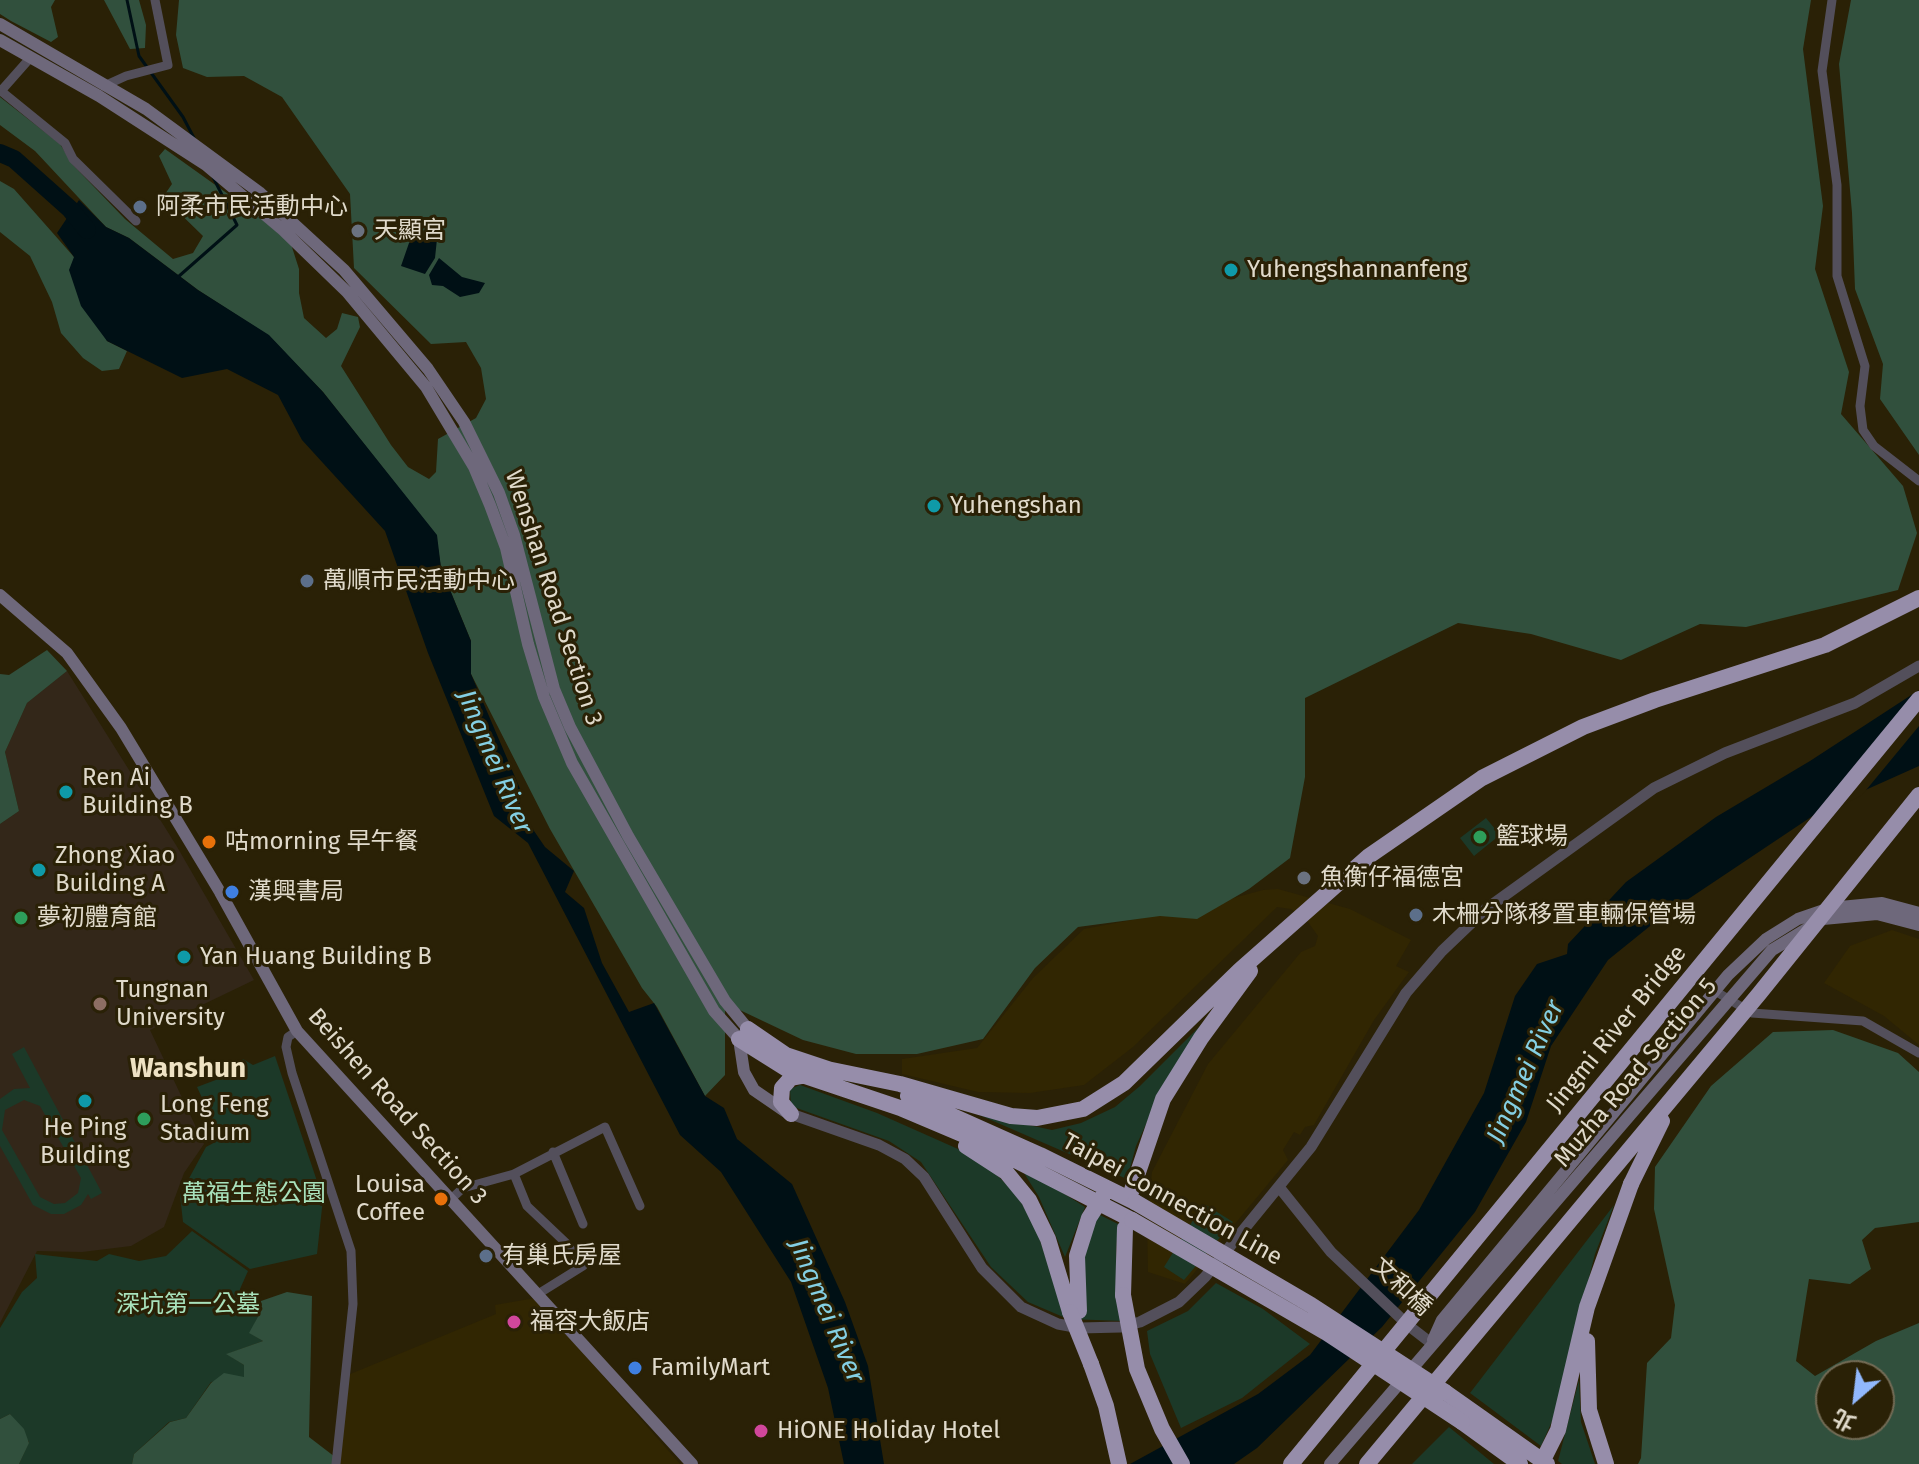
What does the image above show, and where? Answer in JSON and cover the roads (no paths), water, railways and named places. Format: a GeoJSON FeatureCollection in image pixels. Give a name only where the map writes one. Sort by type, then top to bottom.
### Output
{"type":"FeatureCollection","features":[{"type":"Feature","properties":{"kind":"highway"},"geometry":{"type":"LineString","coordinates":[[827,1069],[900,1084],[1011,1116],[1037,1118],[1083,1109],[1124,1083],[1240,970],[1369,856],[1445,801],[1526,754],[1625,710],[1789,659],[1895,613],[1919,598]]}},
{"type":"Feature","properties":{"kind":"highway","name":"Jingmi River Bridge"},"geometry":{"type":"LineString","coordinates":[[1291,1464],[1919,699]]}},
{"type":"Feature","properties":{"kind":"highway"},"geometry":{"type":"LineString","coordinates":[[1543,1463],[1558,1430],[1599,1270],[1631,1184],[1668,1110],[1919,795]]}},
{"type":"Feature","properties":{"kind":"highway"},"geometry":{"type":"LineString","coordinates":[[1133,1196],[1153,1122],[1183,1065],[1248,974],[1289,928]]}},
{"type":"Feature","properties":{"kind":"highway"},"geometry":{"type":"LineString","coordinates":[[1367,1464],[1759,994]]}},
{"type":"Feature","properties":{"kind":"highway","name":"Taipei Connection Line"},"geometry":{"type":"LineString","coordinates":[[744,1034],[786,1055],[947,1112],[1109,1188],[1133,1196],[1445,1392],[1543,1463]]}},
{"type":"Feature","properties":{"kind":"highway","name":"Taipei Connection Line"},"geometry":{"type":"LineString","coordinates":[[744,1034],[762,1057],[802,1076],[869,1097],[978,1141],[1099,1202],[1128,1224],[1327,1333],[1520,1464]]}},
{"type":"Feature","properties":{"kind":"highway"},"geometry":{"type":"LineString","coordinates":[[791,1114],[784,1109],[780,1094],[786,1082],[802,1076]]}},
{"type":"Feature","properties":{"kind":"highway"},"geometry":{"type":"LineString","coordinates":[[869,1097],[974,1150],[1019,1186],[1037,1213],[1074,1312],[1106,1406],[1119,1464]]}},
{"type":"Feature","properties":{"kind":"highway"},"geometry":{"type":"LineString","coordinates":[[1074,1312],[1077,1256],[1082,1233],[1109,1188]]}},
{"type":"Feature","properties":{"kind":"highway"},"geometry":{"type":"LineString","coordinates":[[1128,1224],[1123,1295],[1137,1369],[1149,1400],[1182,1464]]}},
{"type":"Feature","properties":{"kind":"highway"},"geometry":{"type":"LineString","coordinates":[[1599,1270],[1586,1350],[1586,1381],[1596,1441],[1606,1464]]}},
{"type":"Feature","properties":{"kind":"main road"},"geometry":{"type":"LineString","coordinates":[[0,24],[102,91]]}},
{"type":"Feature","properties":{"kind":"main road"},"geometry":{"type":"LineString","coordinates":[[0,40],[102,91]]}},
{"type":"Feature","properties":{"kind":"main road","name":"Wenshan Road Section 3"},"geometry":{"type":"LineString","coordinates":[[102,91],[146,109],[203,149],[288,217],[352,288],[442,400],[474,467],[506,548],[544,697],[572,763],[714,1011],[744,1034]]}},
{"type":"Feature","properties":{"kind":"main road","name":"Wenshan Road Section 3"},"geometry":{"type":"LineString","coordinates":[[102,91],[206,165],[352,288]]}},
{"type":"Feature","properties":{"kind":"main road","name":"Beishen Road Section 3"},"geometry":{"type":"LineString","coordinates":[[0,595],[67,653],[121,728],[220,892],[297,1031],[692,1464]]}},
{"type":"Feature","properties":{"kind":"main road","name":"Muzha Road Section 5"},"geometry":{"type":"LineString","coordinates":[[1330,1464],[1426,1339],[1715,991],[1766,939],[1798,919],[1857,903],[1882,903],[1919,913]]}},
{"type":"Feature","properties":{"kind":"main road","name":"Muzha Road Section 5"},"geometry":{"type":"LineString","coordinates":[[1426,1339],[1451,1327],[1726,1000],[1772,950],[1823,919],[1877,914],[1919,925]]}},
{"type":"Feature","properties":{"kind":"main road"},"geometry":{"type":"LineString","coordinates":[[744,1034],[744,1072],[754,1090],[791,1114]]}},
{"type":"Feature","properties":{"kind":"street"},"geometry":{"type":"LineString","coordinates":[[102,91],[126,76],[168,65],[155,0]]}},
{"type":"Feature","properties":{"kind":"street"},"geometry":{"type":"LineString","coordinates":[[1832,0],[1822,71],[1837,185],[1837,276],[1865,366],[1860,406],[1863,430],[1874,446],[1919,481]]}},
{"type":"Feature","properties":{"kind":"street"},"geometry":{"type":"LineString","coordinates":[[31,57],[1,91],[65,143],[73,159],[136,221]]}},
{"type":"Feature","properties":{"kind":"street"},"geometry":{"type":"LineString","coordinates":[[791,1114],[879,1145],[905,1159],[924,1177],[982,1268],[1008,1297],[1039,1316],[1080,1328],[1130,1325],[1179,1302],[1205,1277],[1333,1115],[1406,993],[1442,951],[1494,902],[1654,788],[1725,753],[1855,703],[1919,666]]}},
{"type":"Feature","properties":{"kind":"street"},"geometry":{"type":"LineString","coordinates":[[1715,991],[1752,1013],[1770,1017],[1812,1016],[1863,1021],[1919,1053]]}},
{"type":"Feature","properties":{"kind":"street"},"geometry":{"type":"LineString","coordinates":[[297,1031],[288,1037],[286,1047],[292,1073],[351,1251],[353,1304],[336,1464]]}},
{"type":"Feature","properties":{"kind":"street"},"geometry":{"type":"LineString","coordinates":[[450,1200],[463,1188],[514,1174],[605,1127],[640,1206]]}},
{"type":"Feature","properties":{"kind":"street"},"geometry":{"type":"LineString","coordinates":[[553,1152],[583,1224]]}},
{"type":"Feature","properties":{"kind":"street"},"geometry":{"type":"LineString","coordinates":[[514,1174],[527,1206],[575,1253],[583,1266],[538,1294]]}},
{"type":"Feature","properties":{"kind":"street","name":"文和橋"},"geometry":{"type":"LineString","coordinates":[[1279,1187],[1342,1263],[1426,1339]]}},
{"type":"Feature","properties":{"kind":"water"},"geometry":{"type":"Polygon","coordinates":[[[79,200],[106,227],[129,238],[198,290],[269,335],[323,392],[437,535],[441,568],[471,641],[471,674],[521,791],[519,809],[545,847],[574,871],[565,892],[584,908],[602,963],[629,1012],[654,1003],[705,1096],[724,1108],[737,1139],[792,1184],[845,1302],[868,1366],[884,1464],[844,1464],[828,1388],[791,1282],[721,1172],[680,1135],[528,843],[494,816],[428,653],[385,531],[302,440],[278,395],[227,369],[182,378],[107,341],[81,306],[69,270],[74,257],[57,233],[79,200]]]}},
{"type":"Feature","properties":{"kind":"water"},"geometry":{"type":"Polygon","coordinates":[[[415,237],[437,239],[435,258],[425,274],[401,266],[409,243],[415,237]]]}},
{"type":"Feature","properties":{"kind":"water"},"geometry":{"type":"Polygon","coordinates":[[[439,258],[462,277],[485,283],[479,293],[460,297],[443,286],[432,285],[429,275],[439,258]]]}},
{"type":"Feature","properties":{"kind":"water"},"geometry":{"type":"Polygon","coordinates":[[[1919,690],[1919,766],[1823,809],[1660,918],[1608,960],[1551,1046],[1526,1122],[1475,1212],[1382,1327],[1257,1448],[1234,1464],[1130,1464],[1258,1394],[1310,1355],[1419,1210],[1484,1093],[1515,996],[1537,964],[1567,954],[1568,944],[1626,882],[1716,817],[1919,690]]]}},
{"type":"Feature","properties":{"kind":"waterway"},"geometry":{"type":"LineString","coordinates":[[127,0],[139,56],[183,117],[194,138]]}},
{"type":"Feature","properties":{"kind":"waterway","name":"Jingmei River"},"geometry":{"type":"LineString","coordinates":[[0,153],[14,159],[70,209],[87,230]]}},
{"type":"Feature","properties":{"kind":"waterway"},"geometry":{"type":"LineString","coordinates":[[178,277],[237,225],[213,177]]}},
{"type":"Feature","properties":{"kind":"place","name":"阿柔市民活動中心"},"geometry":{"type":"Point","coordinates":[140,207]}},
{"type":"Feature","properties":{"kind":"place","name":"天顯宮"},"geometry":{"type":"Point","coordinates":[358,231]}},
{"type":"Feature","properties":{"kind":"place","name":"Yuhengshannanfeng"},"geometry":{"type":"Point","coordinates":[1231,270]}},
{"type":"Feature","properties":{"kind":"place","name":"Yuhengshan"},"geometry":{"type":"Point","coordinates":[934,506]}},
{"type":"Feature","properties":{"kind":"place","name":"萬順市民活動中心"},"geometry":{"type":"Point","coordinates":[307,581]}},
{"type":"Feature","properties":{"kind":"place","name":"Ren Ai Building B"},"geometry":{"type":"Point","coordinates":[66,792]}},
{"type":"Feature","properties":{"kind":"place","name":"籃球場"},"geometry":{"type":"Point","coordinates":[1480,837]}},
{"type":"Feature","properties":{"kind":"place","name":"咕morning 早午餐"},"geometry":{"type":"Point","coordinates":[209,842]}},
{"type":"Feature","properties":{"kind":"place","name":"Zhong Xiao Building A"},"geometry":{"type":"Point","coordinates":[39,870]}},
{"type":"Feature","properties":{"kind":"place","name":"魚衡仔福德宮"},"geometry":{"type":"Point","coordinates":[1304,878]}},
{"type":"Feature","properties":{"kind":"place","name":"漢興書局"},"geometry":{"type":"Point","coordinates":[232,892]}},
{"type":"Feature","properties":{"kind":"place","name":"木柵分隊移置車輛保管場"},"geometry":{"type":"Point","coordinates":[1416,915]}},
{"type":"Feature","properties":{"kind":"place","name":"夢初體育館"},"geometry":{"type":"Point","coordinates":[21,918]}},
{"type":"Feature","properties":{"kind":"place","name":"Yan Huang Building B"},"geometry":{"type":"Point","coordinates":[184,957]}},
{"type":"Feature","properties":{"kind":"place","name":"Tungnan University"},"geometry":{"type":"Point","coordinates":[100,1004]}},
{"type":"Feature","properties":{"kind":"place","name":"He Ping Building"},"geometry":{"type":"Point","coordinates":[85,1101]}},
{"type":"Feature","properties":{"kind":"place","name":"Long Feng Stadium"},"geometry":{"type":"Point","coordinates":[144,1119]}},
{"type":"Feature","properties":{"kind":"place","name":"Louisa Coffee"},"geometry":{"type":"Point","coordinates":[441,1199]}},
{"type":"Feature","properties":{"kind":"place","name":"有巢氏房屋"},"geometry":{"type":"Point","coordinates":[486,1256]}},
{"type":"Feature","properties":{"kind":"place","name":"福容大飯店"},"geometry":{"type":"Point","coordinates":[514,1322]}},
{"type":"Feature","properties":{"kind":"place","name":"FamilyMart"},"geometry":{"type":"Point","coordinates":[635,1368]}},
{"type":"Feature","properties":{"kind":"place","name":"HiONE Holiday Hotel"},"geometry":{"type":"Point","coordinates":[761,1431]}},
{"type":"Feature","properties":{"kind":"district","name":"Wanshun"},"geometry":{"type":"Point","coordinates":[188,1069]}},
{"type":"Feature","properties":{"kind":"park label","name":"萬福生態公園"},"geometry":{"type":"Point","coordinates":[254,1194]}},
{"type":"Feature","properties":{"kind":"park label","name":"深坑第一公墓"},"geometry":{"type":"Point","coordinates":[188,1305]}}]}
